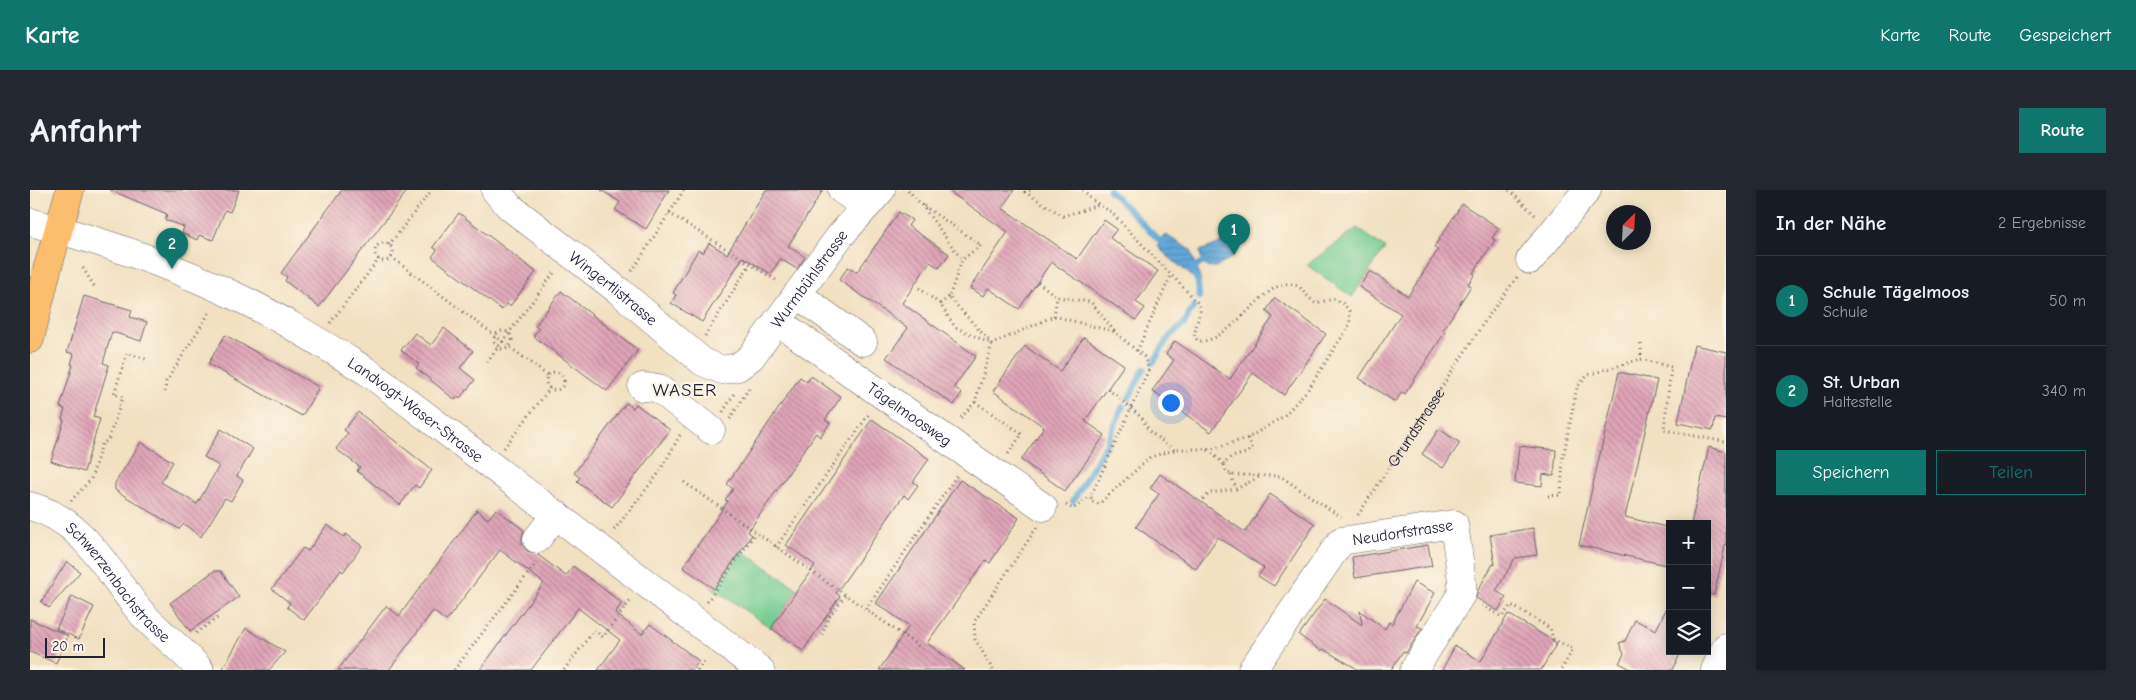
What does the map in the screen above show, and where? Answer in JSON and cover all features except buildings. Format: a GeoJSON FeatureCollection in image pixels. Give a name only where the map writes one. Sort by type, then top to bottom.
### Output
{"type":"FeatureCollection","features":[{"type":"Feature","properties":{"kind":"main road"},"geometry":{"type":"LineString","coordinates":[[30,339],[70,190]]}},
{"type":"Feature","properties":{"kind":"street","name":"Wingertlistrasse"},"geometry":{"type":"LineString","coordinates":[[495,190],[510,207],[620,291],[703,362],[722,370],[745,375]]}},
{"type":"Feature","properties":{"kind":"street"},"geometry":{"type":"LineString","coordinates":[[842,190],[874,198]]}},
{"type":"Feature","properties":{"kind":"street"},"geometry":{"type":"LineString","coordinates":[[1530,260],[1587,190]]}},
{"type":"Feature","properties":{"kind":"street","name":"Wurmbühlstrasse"},"geometry":{"type":"LineString","coordinates":[[745,375],[751,357],[777,321],[840,236],[874,198]]}},
{"type":"Feature","properties":{"kind":"street","name":"Landvogt-Waser-Strasse"},"geometry":{"type":"LineString","coordinates":[[30,222],[58,229],[207,283],[304,332],[368,372],[760,670]]}},
{"type":"Feature","properties":{"kind":"street"},"geometry":{"type":"LineString","coordinates":[[797,294],[862,342]]}},
{"type":"Feature","properties":{"kind":"street","name":"Tägelmoosweg"},"geometry":{"type":"LineString","coordinates":[[777,321],[1043,507]]}},
{"type":"Feature","properties":{"kind":"street"},"geometry":{"type":"LineString","coordinates":[[642,387],[658,388],[702,422]]}},
{"type":"Feature","properties":{"kind":"street","name":"Schwerzenbachstrasse"},"geometry":{"type":"LineString","coordinates":[[30,506],[56,517],[74,528],[98,553],[140,611],[200,670]]}},
{"type":"Feature","properties":{"kind":"street"},"geometry":{"type":"LineString","coordinates":[[539,548],[556,514]]}},
{"type":"Feature","properties":{"kind":"street","name":"Neudorfstrasse"},"geometry":{"type":"LineString","coordinates":[[1347,533],[1454,524],[1462,593]]}},
{"type":"Feature","properties":{"kind":"street"},"geometry":{"type":"LineString","coordinates":[[1252,670],[1347,533]]}},
{"type":"Feature","properties":{"kind":"street"},"geometry":{"type":"LineString","coordinates":[[1414,670],[1462,593]]}},
{"type":"Feature","properties":{"kind":"street"},"geometry":{"type":"LineString","coordinates":[[1711,642],[1726,648],[1714,670]]}},
{"type":"Feature","properties":{"kind":"path"},"geometry":{"type":"LineString","coordinates":[[389,245],[432,190]]}},
{"type":"Feature","properties":{"kind":"path"},"geometry":{"type":"LineString","coordinates":[[632,271],[684,190]]}},
{"type":"Feature","properties":{"kind":"path"},"geometry":{"type":"LineString","coordinates":[[908,190],[921,204],[962,260]]}},
{"type":"Feature","properties":{"kind":"path"},"geometry":{"type":"LineString","coordinates":[[1030,190],[1025,192],[1063,216],[1099,205]]}},
{"type":"Feature","properties":{"kind":"path"},"geometry":{"type":"LineString","coordinates":[[1038,282],[1057,297],[1092,302],[1115,332],[1144,357],[1150,369],[1091,496],[1092,502],[1100,504],[1150,457],[1174,450],[1207,449],[1248,438],[1284,416],[1309,388],[1350,324],[1349,311],[1344,304],[1334,299],[1315,303],[1306,297],[1302,289],[1294,284],[1282,284],[1270,292],[1227,331],[1205,342],[1198,341],[1194,336],[1200,311],[1199,304],[1111,212],[1099,205],[1083,190]]}},
{"type":"Feature","properties":{"kind":"path"},"geometry":{"type":"LineString","coordinates":[[1509,190],[1552,231]]}},
{"type":"Feature","properties":{"kind":"path"},"geometry":{"type":"LineString","coordinates":[[921,204],[981,245],[962,260],[949,297],[940,304]]}},
{"type":"Feature","properties":{"kind":"path"},"geometry":{"type":"LineString","coordinates":[[669,213],[797,294]]}},
{"type":"Feature","properties":{"kind":"path"},"geometry":{"type":"LineString","coordinates":[[373,243],[377,246]]}},
{"type":"Feature","properties":{"kind":"path"},"geometry":{"type":"LineString","coordinates":[[382,243],[389,245],[392,250],[391,257],[384,261],[379,259],[375,251],[377,246],[382,243]]}},
{"type":"Feature","properties":{"kind":"path"},"geometry":{"type":"LineString","coordinates":[[391,257],[548,376]]}},
{"type":"Feature","properties":{"kind":"path"},"geometry":{"type":"LineString","coordinates":[[326,327],[379,259]]}},
{"type":"Feature","properties":{"kind":"path","name":"Grundstrasse"},"geometry":{"type":"LineString","coordinates":[[1347,533],[1488,318],[1530,260]]}},
{"type":"Feature","properties":{"kind":"path"},"geometry":{"type":"LineString","coordinates":[[487,362],[562,262]]}},
{"type":"Feature","properties":{"kind":"path"},"geometry":{"type":"LineString","coordinates":[[694,354],[750,264]]}},
{"type":"Feature","properties":{"kind":"path"},"geometry":{"type":"LineString","coordinates":[[83,268],[94,286]]}},
{"type":"Feature","properties":{"kind":"path"},"geometry":{"type":"LineString","coordinates":[[1137,351],[1171,275]]}},
{"type":"Feature","properties":{"kind":"path"},"geometry":{"type":"LineString","coordinates":[[919,288],[940,304],[955,327],[992,344],[1054,316],[1115,332]]}},
{"type":"Feature","properties":{"kind":"path"},"geometry":{"type":"LineString","coordinates":[[949,297],[992,344]]}},
{"type":"Feature","properties":{"kind":"path"},"geometry":{"type":"LineString","coordinates":[[1054,316],[1057,297]]}},
{"type":"Feature","properties":{"kind":"path"},"geometry":{"type":"LineString","coordinates":[[165,392],[166,382],[215,304]]}},
{"type":"Feature","properties":{"kind":"path"},"geometry":{"type":"LineString","coordinates":[[501,332],[508,334],[511,339],[509,347],[503,349],[498,347],[494,342],[495,336],[501,332]]}},
{"type":"Feature","properties":{"kind":"path"},"geometry":{"type":"LineString","coordinates":[[944,438],[976,402],[992,344]]}},
{"type":"Feature","properties":{"kind":"path"},"geometry":{"type":"LineString","coordinates":[[1641,344],[1641,359]]}},
{"type":"Feature","properties":{"kind":"path"},"geometry":{"type":"LineString","coordinates":[[65,508],[91,479],[102,444],[108,440],[123,397],[114,394],[127,353],[149,360]]}},
{"type":"Feature","properties":{"kind":"path"},"geometry":{"type":"LineString","coordinates":[[1548,496],[1561,495],[1563,458],[1577,387],[1588,375],[1641,359],[1671,367],[1664,430],[1726,442]]}},
{"type":"Feature","properties":{"kind":"path"},"geometry":{"type":"LineString","coordinates":[[556,372],[561,374],[564,379],[563,385],[558,389],[550,388],[546,383],[548,376],[556,372]]}},
{"type":"Feature","properties":{"kind":"path"},"geometry":{"type":"LineString","coordinates":[[610,535],[702,422],[730,402],[740,380],[745,375]]}},
{"type":"Feature","properties":{"kind":"path"},"geometry":{"type":"LineString","coordinates":[[702,422],[727,424],[745,375]]}},
{"type":"Feature","properties":{"kind":"path"},"geometry":{"type":"LineString","coordinates":[[500,452],[550,388]]}},
{"type":"Feature","properties":{"kind":"path"},"geometry":{"type":"LineString","coordinates":[[1108,389],[1132,408],[1142,418],[1149,430],[1174,450]]}},
{"type":"Feature","properties":{"kind":"path"},"geometry":{"type":"LineString","coordinates":[[776,546],[882,394]]}},
{"type":"Feature","properties":{"kind":"path"},"geometry":{"type":"LineString","coordinates":[[976,402],[1022,434],[995,474]]}},
{"type":"Feature","properties":{"kind":"path"},"geometry":{"type":"LineString","coordinates":[[1224,464],[1231,457],[1247,453],[1252,447],[1248,438]]}},
{"type":"Feature","properties":{"kind":"path"},"geometry":{"type":"LineString","coordinates":[[1207,449],[1224,464],[1226,471],[1231,475],[1236,489]]}},
{"type":"Feature","properties":{"kind":"path"},"geometry":{"type":"LineString","coordinates":[[866,609],[970,456]]}},
{"type":"Feature","properties":{"kind":"path"},"geometry":{"type":"LineString","coordinates":[[1231,475],[1280,476],[1347,533]]}},
{"type":"Feature","properties":{"kind":"path"},"geometry":{"type":"LineString","coordinates":[[1203,499],[1210,493],[1236,489],[1261,476]]}},
{"type":"Feature","properties":{"kind":"path"},"geometry":{"type":"LineString","coordinates":[[684,482],[924,650]]}},
{"type":"Feature","properties":{"kind":"path"},"geometry":{"type":"LineString","coordinates":[[993,670],[974,639],[974,622],[1043,519],[1043,507]]}},
{"type":"Feature","properties":{"kind":"path"},"geometry":{"type":"LineString","coordinates":[[704,606],[756,532]]}},
{"type":"Feature","properties":{"kind":"path"},"geometry":{"type":"LineString","coordinates":[[454,670],[539,548]]}},
{"type":"Feature","properties":{"kind":"path"},"geometry":{"type":"LineString","coordinates":[[1462,593],[1502,617],[1511,605],[1550,628],[1553,639],[1573,649],[1561,670]]}},
{"type":"Feature","properties":{"kind":"path"},"geometry":{"type":"LineString","coordinates":[[822,635],[829,618],[845,595]]}},
{"type":"Feature","properties":{"kind":"path"},"geometry":{"type":"LineString","coordinates":[[564,670],[594,630],[603,637],[631,600]]}},
{"type":"Feature","properties":{"kind":"path"},"geometry":{"type":"LineString","coordinates":[[698,670],[708,658]]}},
{"type":"Feature","properties":{"kind":"green space"},"geometry":{"type":"Polygon","coordinates":[[[1357,228],[1385,248],[1352,297],[1307,265],[1357,228]]]}},
{"type":"Feature","properties":{"kind":"green space"},"geometry":{"type":"Polygon","coordinates":[[[741,550],[798,589],[771,628],[714,589],[741,550]]]}},
{"type":"Feature","properties":{"kind":"water"},"geometry":{"type":"Polygon","coordinates":[[[1166,235],[1191,250],[1201,282],[1198,283],[1158,247],[1159,240],[1166,235]]]}},
{"type":"Feature","properties":{"kind":"water"},"geometry":{"type":"Polygon","coordinates":[[[1228,240],[1236,242],[1237,252],[1231,258],[1221,265],[1209,268],[1202,263],[1200,251],[1228,240]]]}},
{"type":"Feature","properties":{"kind":"waterway"},"geometry":{"type":"LineString","coordinates":[[1109,190],[1165,246]]}},
{"type":"Feature","properties":{"kind":"waterway"},"geometry":{"type":"LineString","coordinates":[[1192,269],[1202,263]]}},
{"type":"Feature","properties":{"kind":"waterway"},"geometry":{"type":"LineString","coordinates":[[1195,275],[1198,283],[1199,297]]}},
{"type":"Feature","properties":{"kind":"waterway"},"geometry":{"type":"LineString","coordinates":[[1153,363],[1169,337],[1183,325],[1194,306]]}},
{"type":"Feature","properties":{"kind":"waterway"},"geometry":{"type":"LineString","coordinates":[[1129,398],[1144,369]]}},
{"type":"Feature","properties":{"kind":"waterway"},"geometry":{"type":"LineString","coordinates":[[1073,501],[1108,441],[1123,406]]}},
{"type":"Feature","properties":{"kind":"place","name":"Schule Tägelmoos"},"geometry":{"type":"Point","coordinates":[1234,255]}},
{"type":"Feature","properties":{"kind":"place","name":"St. Urban"},"geometry":{"type":"Point","coordinates":[172,269]}},
{"type":"Feature","properties":{"kind":"district","name":"WASER"},"geometry":{"type":"Point","coordinates":[685,389]}}]}
